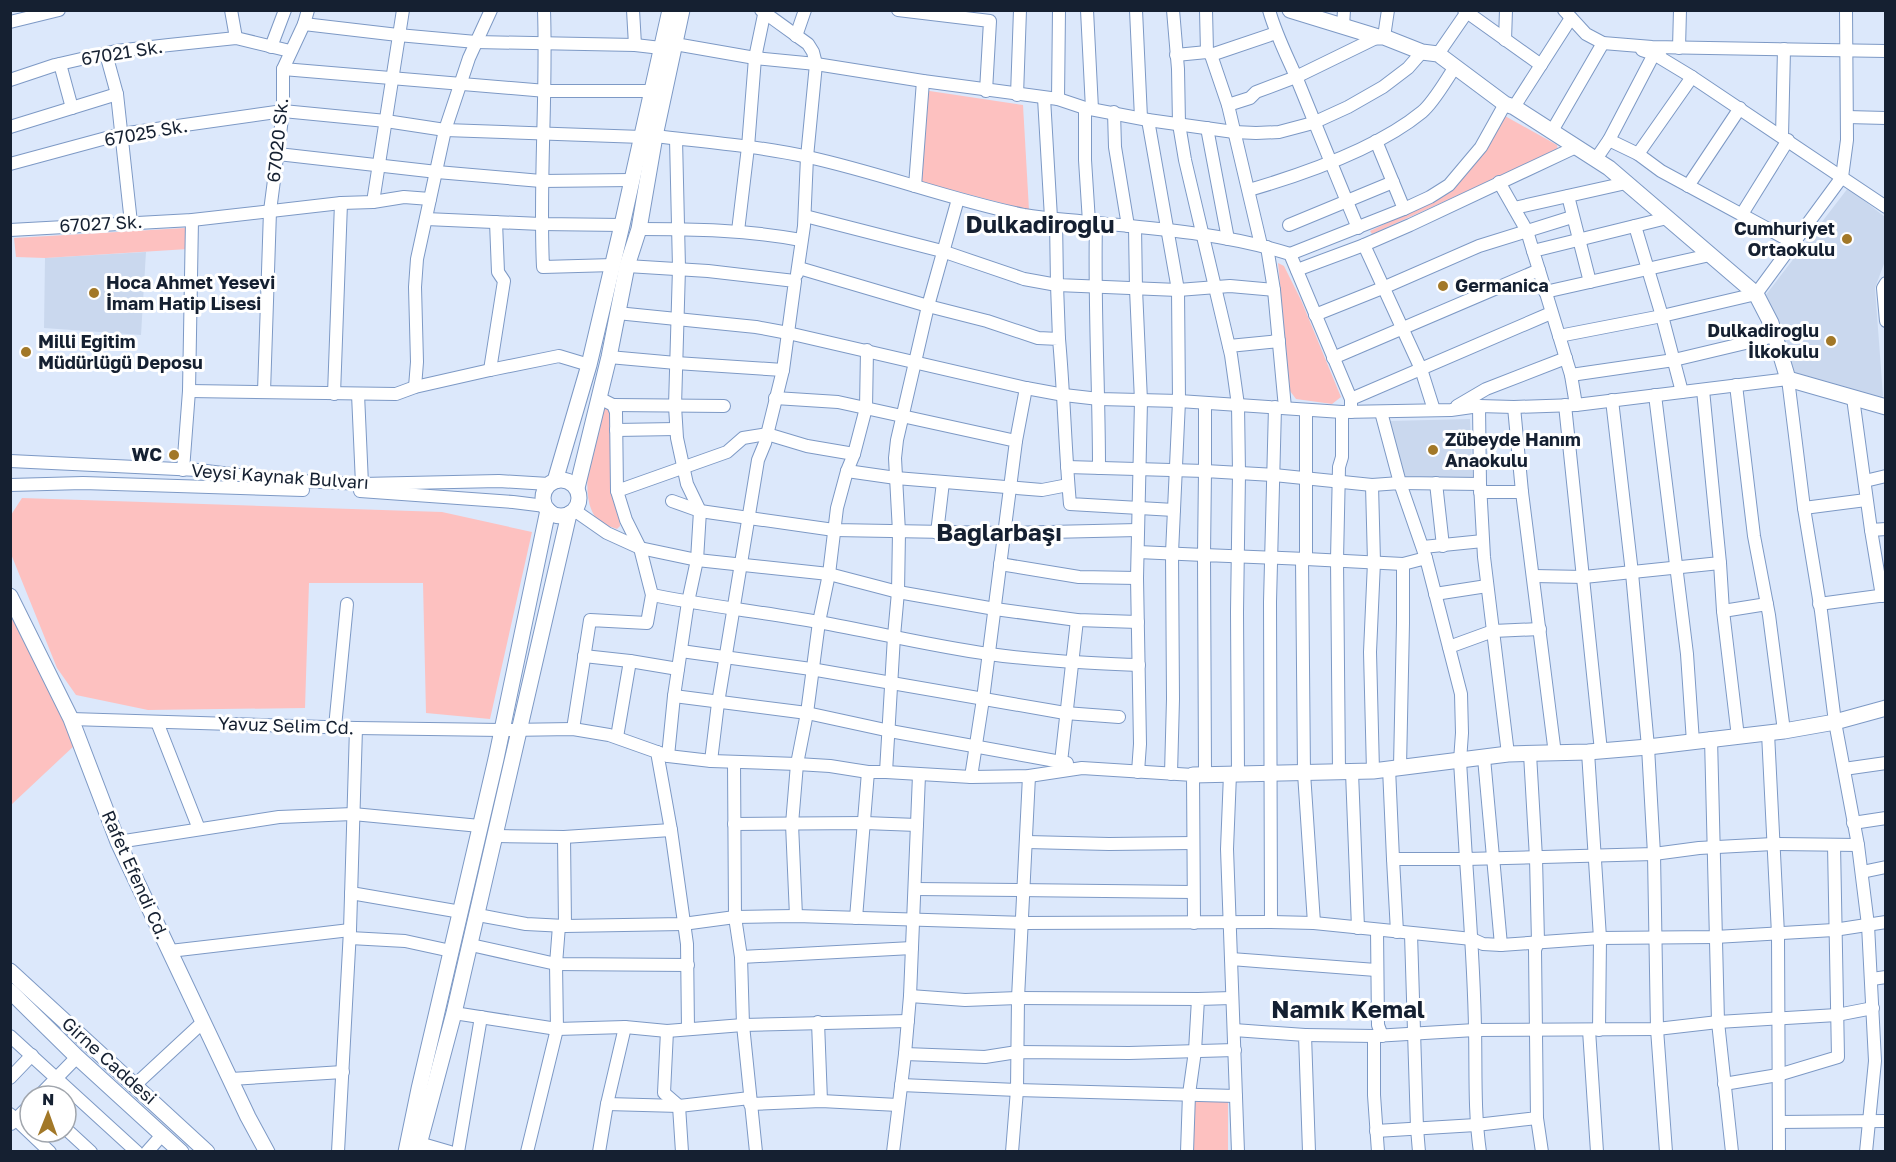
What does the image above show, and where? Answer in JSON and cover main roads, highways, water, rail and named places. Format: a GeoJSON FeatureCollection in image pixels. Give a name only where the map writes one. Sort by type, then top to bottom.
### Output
{"type":"FeatureCollection","features":[{"type":"Feature","properties":{"kind":"main road"},"geometry":{"type":"LineString","coordinates":[[414,1149],[454,1013],[572,512],[579,500],[577,488],[609,357],[617,313],[622,225],[632,180],[649,137],[668,46],[670,10]]}},
{"type":"Feature","properties":{"kind":"main road"},"geometry":{"type":"LineString","coordinates":[[414,1149],[452,951],[496,759],[546,508],[543,495],[552,482],[620,265],[639,229],[649,137],[651,91],[682,10]]}},
{"type":"Feature","properties":{"kind":"main road"},"geometry":{"type":"LineString","coordinates":[[1290,10],[1343,18],[1381,37],[1438,54],[1510,106],[1596,159],[1756,294],[1771,324],[1788,379],[1886,407]]}},
{"type":"Feature","properties":{"kind":"main road"},"geometry":{"type":"LineString","coordinates":[[552,482],[567,480],[577,488]]}},
{"type":"Feature","properties":{"kind":"main road"},"geometry":{"type":"LineString","coordinates":[[546,508],[558,515],[572,512]]}},
{"type":"Feature","properties":{"kind":"main road","name":"Rafet Efendi Cd."},"geometry":{"type":"LineString","coordinates":[[10,596],[70,719],[118,842],[202,1022],[267,1152]]}},
{"type":"Feature","properties":{"kind":"main road"},"geometry":{"type":"LineString","coordinates":[[1199,775],[1373,771],[1509,754],[1555,754],[1648,747],[1776,732],[1834,722],[1886,708]]}},
{"type":"Feature","properties":{"kind":"main road","name":"Girne Caddesi"},"geometry":{"type":"LineString","coordinates":[[10,971],[207,1152]]}},
{"type":"Feature","properties":{"kind":"main road","name":"Girne Caddesi"},"geometry":{"type":"LineString","coordinates":[[10,979],[196,1152]]}},
{"type":"Feature","properties":{"kind":"main road","name":"Girne Caddesi"},"geometry":{"type":"LineString","coordinates":[[10,991],[77,1057],[181,1152]]}},
{"type":"Feature","properties":{"kind":"place","name":"Cumhuriyet Ortaokulu"},"geometry":{"type":"Point","coordinates":[1847,239]}},
{"type":"Feature","properties":{"kind":"place","name":"Germanica"},"geometry":{"type":"Point","coordinates":[1443,286]}},
{"type":"Feature","properties":{"kind":"place","name":"Hoca Ahmet Yesevi İmam Hatip Lisesi"},"geometry":{"type":"Point","coordinates":[94,293]}},
{"type":"Feature","properties":{"kind":"place","name":"Dulkadiroğlu İlkokulu"},"geometry":{"type":"Point","coordinates":[1831,341]}},
{"type":"Feature","properties":{"kind":"place","name":"Milli Eğitim Müdürlüğü Deposu"},"geometry":{"type":"Point","coordinates":[26,352]}},
{"type":"Feature","properties":{"kind":"place","name":"Zübeyde Hanım Anaokulu"},"geometry":{"type":"Point","coordinates":[1433,450]}},
{"type":"Feature","properties":{"kind":"place","name":"WC"},"geometry":{"type":"Point","coordinates":[174,455]}},
{"type":"Feature","properties":{"kind":"district","name":"Dulkadiroğlu"},"geometry":{"type":"Point","coordinates":[1040,225]}},
{"type":"Feature","properties":{"kind":"district","name":"Bağlarbaşı"},"geometry":{"type":"Point","coordinates":[999,533]}},
{"type":"Feature","properties":{"kind":"district","name":"Namık Kemal"},"geometry":{"type":"Point","coordinates":[1348,1010]}}]}
